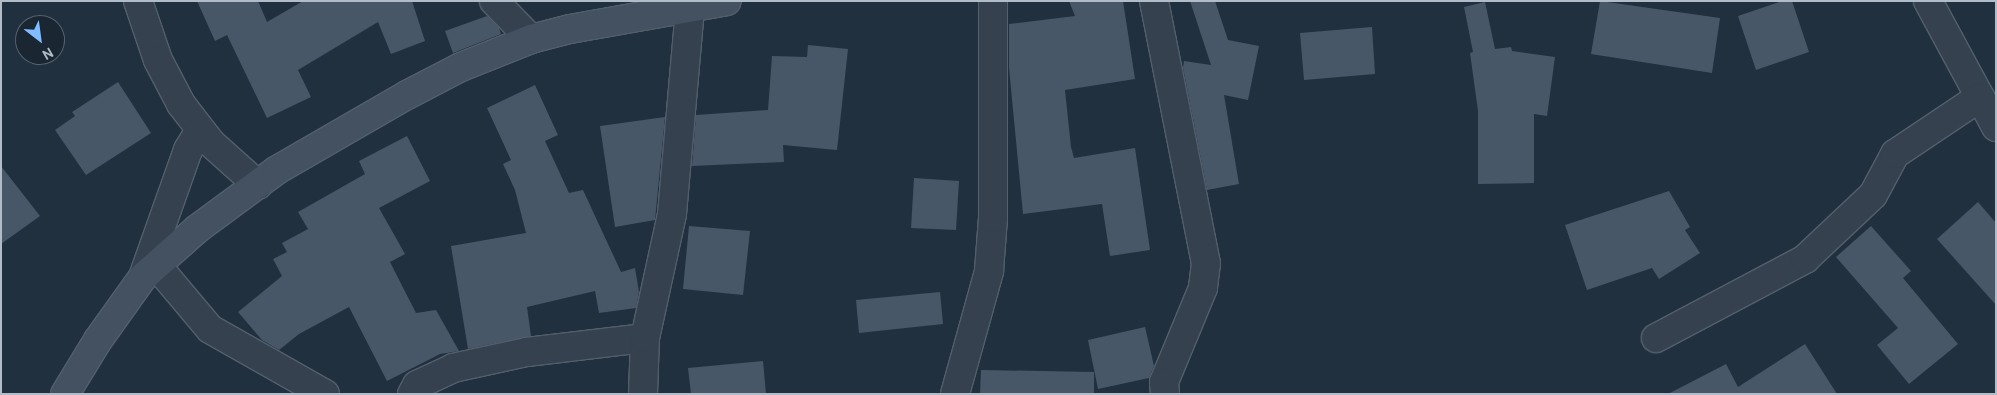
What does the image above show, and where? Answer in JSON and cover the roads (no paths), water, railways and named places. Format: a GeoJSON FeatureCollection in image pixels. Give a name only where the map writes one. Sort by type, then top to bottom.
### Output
{"type":"FeatureCollection","features":[{"type":"Feature","properties":{"kind":"street"},"geometry":{"type":"LineString","coordinates":[[138,1],[158,60],[181,104],[211,143],[258,185]]}},
{"type":"Feature","properties":{"kind":"street"},"geometry":{"type":"LineString","coordinates":[[494,1],[531,38]]}},
{"type":"Feature","properties":{"kind":"street"},"geometry":{"type":"LineString","coordinates":[[65,394],[98,340],[150,271],[197,230],[277,170],[407,94],[461,67],[531,38],[570,29],[727,1]]}},
{"type":"Feature","properties":{"kind":"street"},"geometry":{"type":"LineString","coordinates":[[955,394],[989,271],[993,218],[993,1]]}},
{"type":"Feature","properties":{"kind":"street"},"geometry":{"type":"LineString","coordinates":[[1154,1],[1206,263],[1203,288],[1164,382],[1165,394]]}},
{"type":"Feature","properties":{"kind":"street"},"geometry":{"type":"LineString","coordinates":[[1928,1],[1996,127]]}},
{"type":"Feature","properties":{"kind":"street"},"geometry":{"type":"LineString","coordinates":[[643,394],[644,338],[672,214],[690,8]]}},
{"type":"Feature","properties":{"kind":"street"},"geometry":{"type":"LineString","coordinates":[[1656,338],[1805,259],[1873,195],[1895,154],[1980,97]]}},
{"type":"Feature","properties":{"kind":"street"},"geometry":{"type":"LineString","coordinates":[[150,271],[188,150],[200,130]]}},
{"type":"Feature","properties":{"kind":"street"},"geometry":{"type":"LineString","coordinates":[[150,271],[210,329],[325,394]]}},
{"type":"Feature","properties":{"kind":"street"},"geometry":{"type":"LineString","coordinates":[[412,394],[417,385],[453,368],[527,352],[644,338]]}}]}
